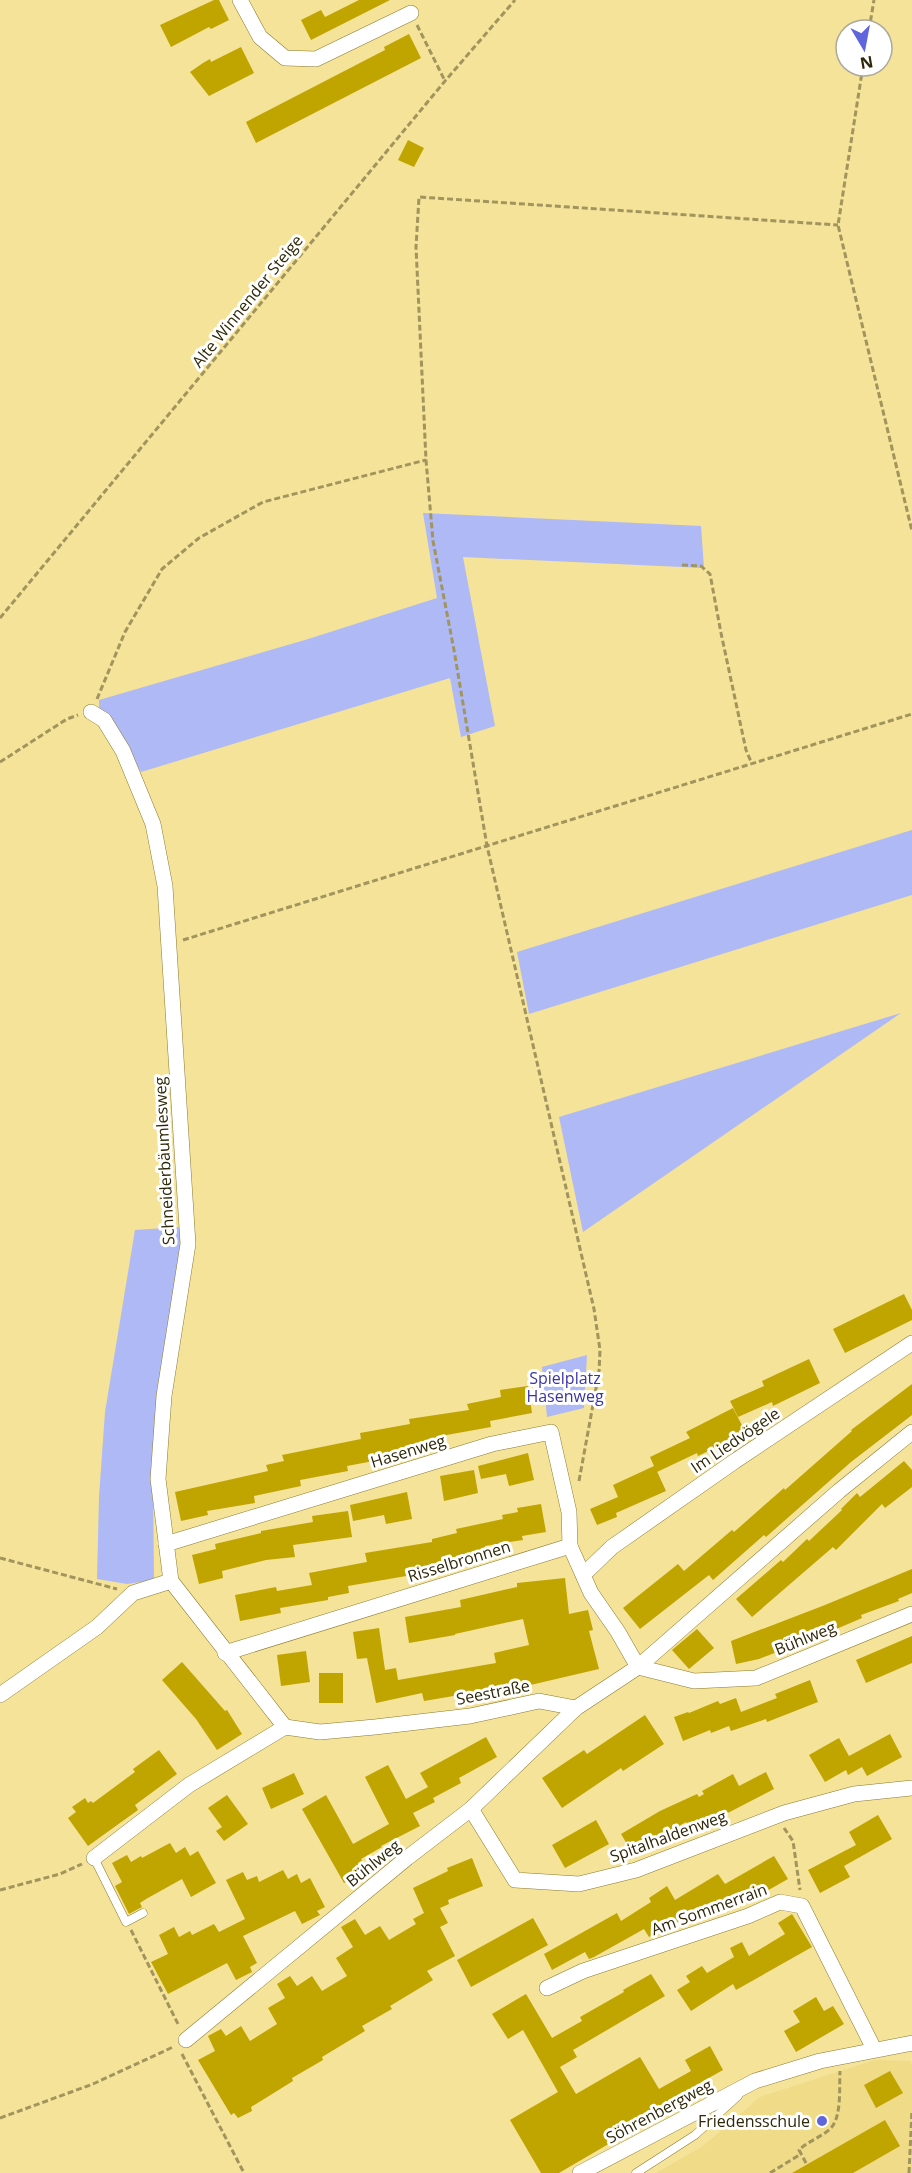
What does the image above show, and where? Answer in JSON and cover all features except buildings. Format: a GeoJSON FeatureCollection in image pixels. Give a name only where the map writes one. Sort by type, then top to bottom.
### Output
{"type":"FeatureCollection","features":[{"type":"Feature","properties":{"kind":"street"},"geometry":{"type":"LineString","coordinates":[[240,0],[260,37],[285,58],[316,59],[411,13]]}},
{"type":"Feature","properties":{"kind":"street","name":"Schneiderbäumlesweg"},"geometry":{"type":"LineString","coordinates":[[91,712],[104,720],[123,751],[153,824],[165,886],[188,1244],[164,1396],[158,1479],[171,1581],[285,1727]]}},
{"type":"Feature","properties":{"kind":"street","name":"Im Liedvögele"},"geometry":{"type":"LineString","coordinates":[[584,1574],[612,1547],[735,1461],[912,1343]]}},
{"type":"Feature","properties":{"kind":"street","name":"Hasenweg"},"geometry":{"type":"LineString","coordinates":[[166,1544],[492,1444],[550,1432],[569,1512],[570,1546]]}},
{"type":"Feature","properties":{"kind":"street"},"geometry":{"type":"LineString","coordinates":[[576,1708],[638,1667],[839,1491],[912,1432]]}},
{"type":"Feature","properties":{"kind":"street"},"geometry":{"type":"LineString","coordinates":[[570,1546],[591,1593],[618,1632],[638,1667]]}},
{"type":"Feature","properties":{"kind":"street","name":"Risselbronnen"},"geometry":{"type":"LineString","coordinates":[[225,1653],[570,1546]]}},
{"type":"Feature","properties":{"kind":"street"},"geometry":{"type":"LineString","coordinates":[[0,1695],[97,1627],[133,1593],[171,1581]]}},
{"type":"Feature","properties":{"kind":"street","name":"Bühlweg"},"geometry":{"type":"LineString","coordinates":[[638,1667],[694,1681],[756,1678],[912,1614]]}},
{"type":"Feature","properties":{"kind":"street","name":"Seestraße"},"geometry":{"type":"LineString","coordinates":[[285,1727],[320,1732],[375,1727],[470,1716],[539,1701],[576,1708]]}},
{"type":"Feature","properties":{"kind":"street","name":"Bühlweg"},"geometry":{"type":"LineString","coordinates":[[182,2046],[408,1857],[471,1809],[576,1708]]}},
{"type":"Feature","properties":{"kind":"street"},"geometry":{"type":"LineString","coordinates":[[94,1858],[189,1785],[285,1727]]}},
{"type":"Feature","properties":{"kind":"street","name":"Spitalhaldenweg"},"geometry":{"type":"LineString","coordinates":[[471,1809],[515,1880],[579,1884],[636,1870],[784,1812],[854,1794],[912,1788]]}},
{"type":"Feature","properties":{"kind":"street","name":"Am Sommerrain"},"geometry":{"type":"LineString","coordinates":[[547,1988],[583,1971],[748,1916],[780,1902],[802,1906]]}},
{"type":"Feature","properties":{"kind":"street"},"geometry":{"type":"LineString","coordinates":[[802,1906],[874,2049]]}},
{"type":"Feature","properties":{"kind":"street","name":"Söhrenbergweg"},"geometry":{"type":"LineString","coordinates":[[580,2173],[755,2080],[820,2061],[912,2043]]}},
{"type":"Feature","properties":{"kind":"lane"},"geometry":{"type":"LineString","coordinates":[[94,1858],[126,1922],[143,1912]]}},
{"type":"Feature","properties":{"kind":"lane","name":"Söhrenbergweg"},"geometry":{"type":"LineString","coordinates":[[636,2173],[695,2134],[755,2080]]}},
{"type":"Feature","properties":{"kind":"path","name":"Alte Winnender Steige"},"geometry":{"type":"LineString","coordinates":[[0,618],[445,81],[515,0]]}},
{"type":"Feature","properties":{"kind":"path"},"geometry":{"type":"LineString","coordinates":[[871,18],[874,0]]}},
{"type":"Feature","properties":{"kind":"path"},"geometry":{"type":"LineString","coordinates":[[411,13],[445,81]]}},
{"type":"Feature","properties":{"kind":"path"},"geometry":{"type":"LineString","coordinates":[[861,78],[838,225],[912,531]]}},
{"type":"Feature","properties":{"kind":"path"},"geometry":{"type":"LineString","coordinates":[[569,1512],[577,1489],[589,1432],[599,1372],[600,1350],[594,1309],[487,846],[433,541],[426,460],[416,247],[419,197],[838,225]]}},
{"type":"Feature","properties":{"kind":"path"},"geometry":{"type":"LineString","coordinates":[[0,762],[67,719],[91,712],[125,632],[162,570],[199,538],[263,502],[426,460]]}},
{"type":"Feature","properties":{"kind":"path"},"geometry":{"type":"LineString","coordinates":[[682,565],[701,566],[710,574],[746,750],[752,764]]}},
{"type":"Feature","properties":{"kind":"path"},"geometry":{"type":"LineString","coordinates":[[170,944],[912,714]]}},
{"type":"Feature","properties":{"kind":"path"},"geometry":{"type":"LineString","coordinates":[[0,1558],[133,1593]]}},
{"type":"Feature","properties":{"kind":"path"},"geometry":{"type":"LineString","coordinates":[[781,1824],[794,1841],[802,1906]]}},
{"type":"Feature","properties":{"kind":"path"},"geometry":{"type":"LineString","coordinates":[[0,1890],[60,1874],[94,1858]]}},
{"type":"Feature","properties":{"kind":"path"},"geometry":{"type":"LineString","coordinates":[[126,1922],[182,2046],[244,2173]]}},
{"type":"Feature","properties":{"kind":"path"},"geometry":{"type":"LineString","coordinates":[[0,2118],[93,2084],[182,2046]]}},
{"type":"Feature","properties":{"kind":"path"},"geometry":{"type":"LineString","coordinates":[[806,2163],[799,2150],[804,2144],[832,2128],[837,2113],[840,2057]]}},
{"type":"Feature","properties":{"kind":"path"},"geometry":{"type":"LineString","coordinates":[[909,2173],[912,2110]]}},
{"type":"Feature","properties":{"kind":"path"},"geometry":{"type":"LineString","coordinates":[[770,2173],[801,2154]]}},
{"type":"Feature","properties":{"kind":"shaded area","name":"Friedensschule"},"geometry":{"type":"Polygon","coordinates":[[[875,2060],[910,2061],[912,2065],[912,2173],[656,2173],[703,2146],[760,2097],[875,2060]]]}},
{"type":"Feature","properties":{"kind":"green space"},"geometry":{"type":"Polygon","coordinates":[[[423,513],[701,526],[704,568],[463,557],[495,726],[461,737],[450,678],[141,772],[127,748],[99,710],[99,700],[305,640],[437,598],[423,513]]]}},
{"type":"Feature","properties":{"kind":"green space"},"geometry":{"type":"Polygon","coordinates":[[[912,830],[912,895],[529,1014],[517,952],[912,830]]]}},
{"type":"Feature","properties":{"kind":"green space"},"geometry":{"type":"Polygon","coordinates":[[[901,1013],[583,1232],[559,1117],[901,1013]]]}},
{"type":"Feature","properties":{"kind":"green space"},"geometry":{"type":"Polygon","coordinates":[[[181,1227],[182,1249],[153,1484],[154,1580],[127,1584],[97,1579],[99,1497],[105,1412],[135,1230],[181,1227]]]}},
{"type":"Feature","properties":{"kind":"green space","name":"Spielplatz Hasenweg"},"geometry":{"type":"Polygon","coordinates":[[[587,1355],[584,1408],[547,1417],[542,1367],[587,1355]]]}},
{"type":"Feature","properties":{"kind":"place","name":"Friedensschule"},"geometry":{"type":"Point","coordinates":[822,2121]}}]}
